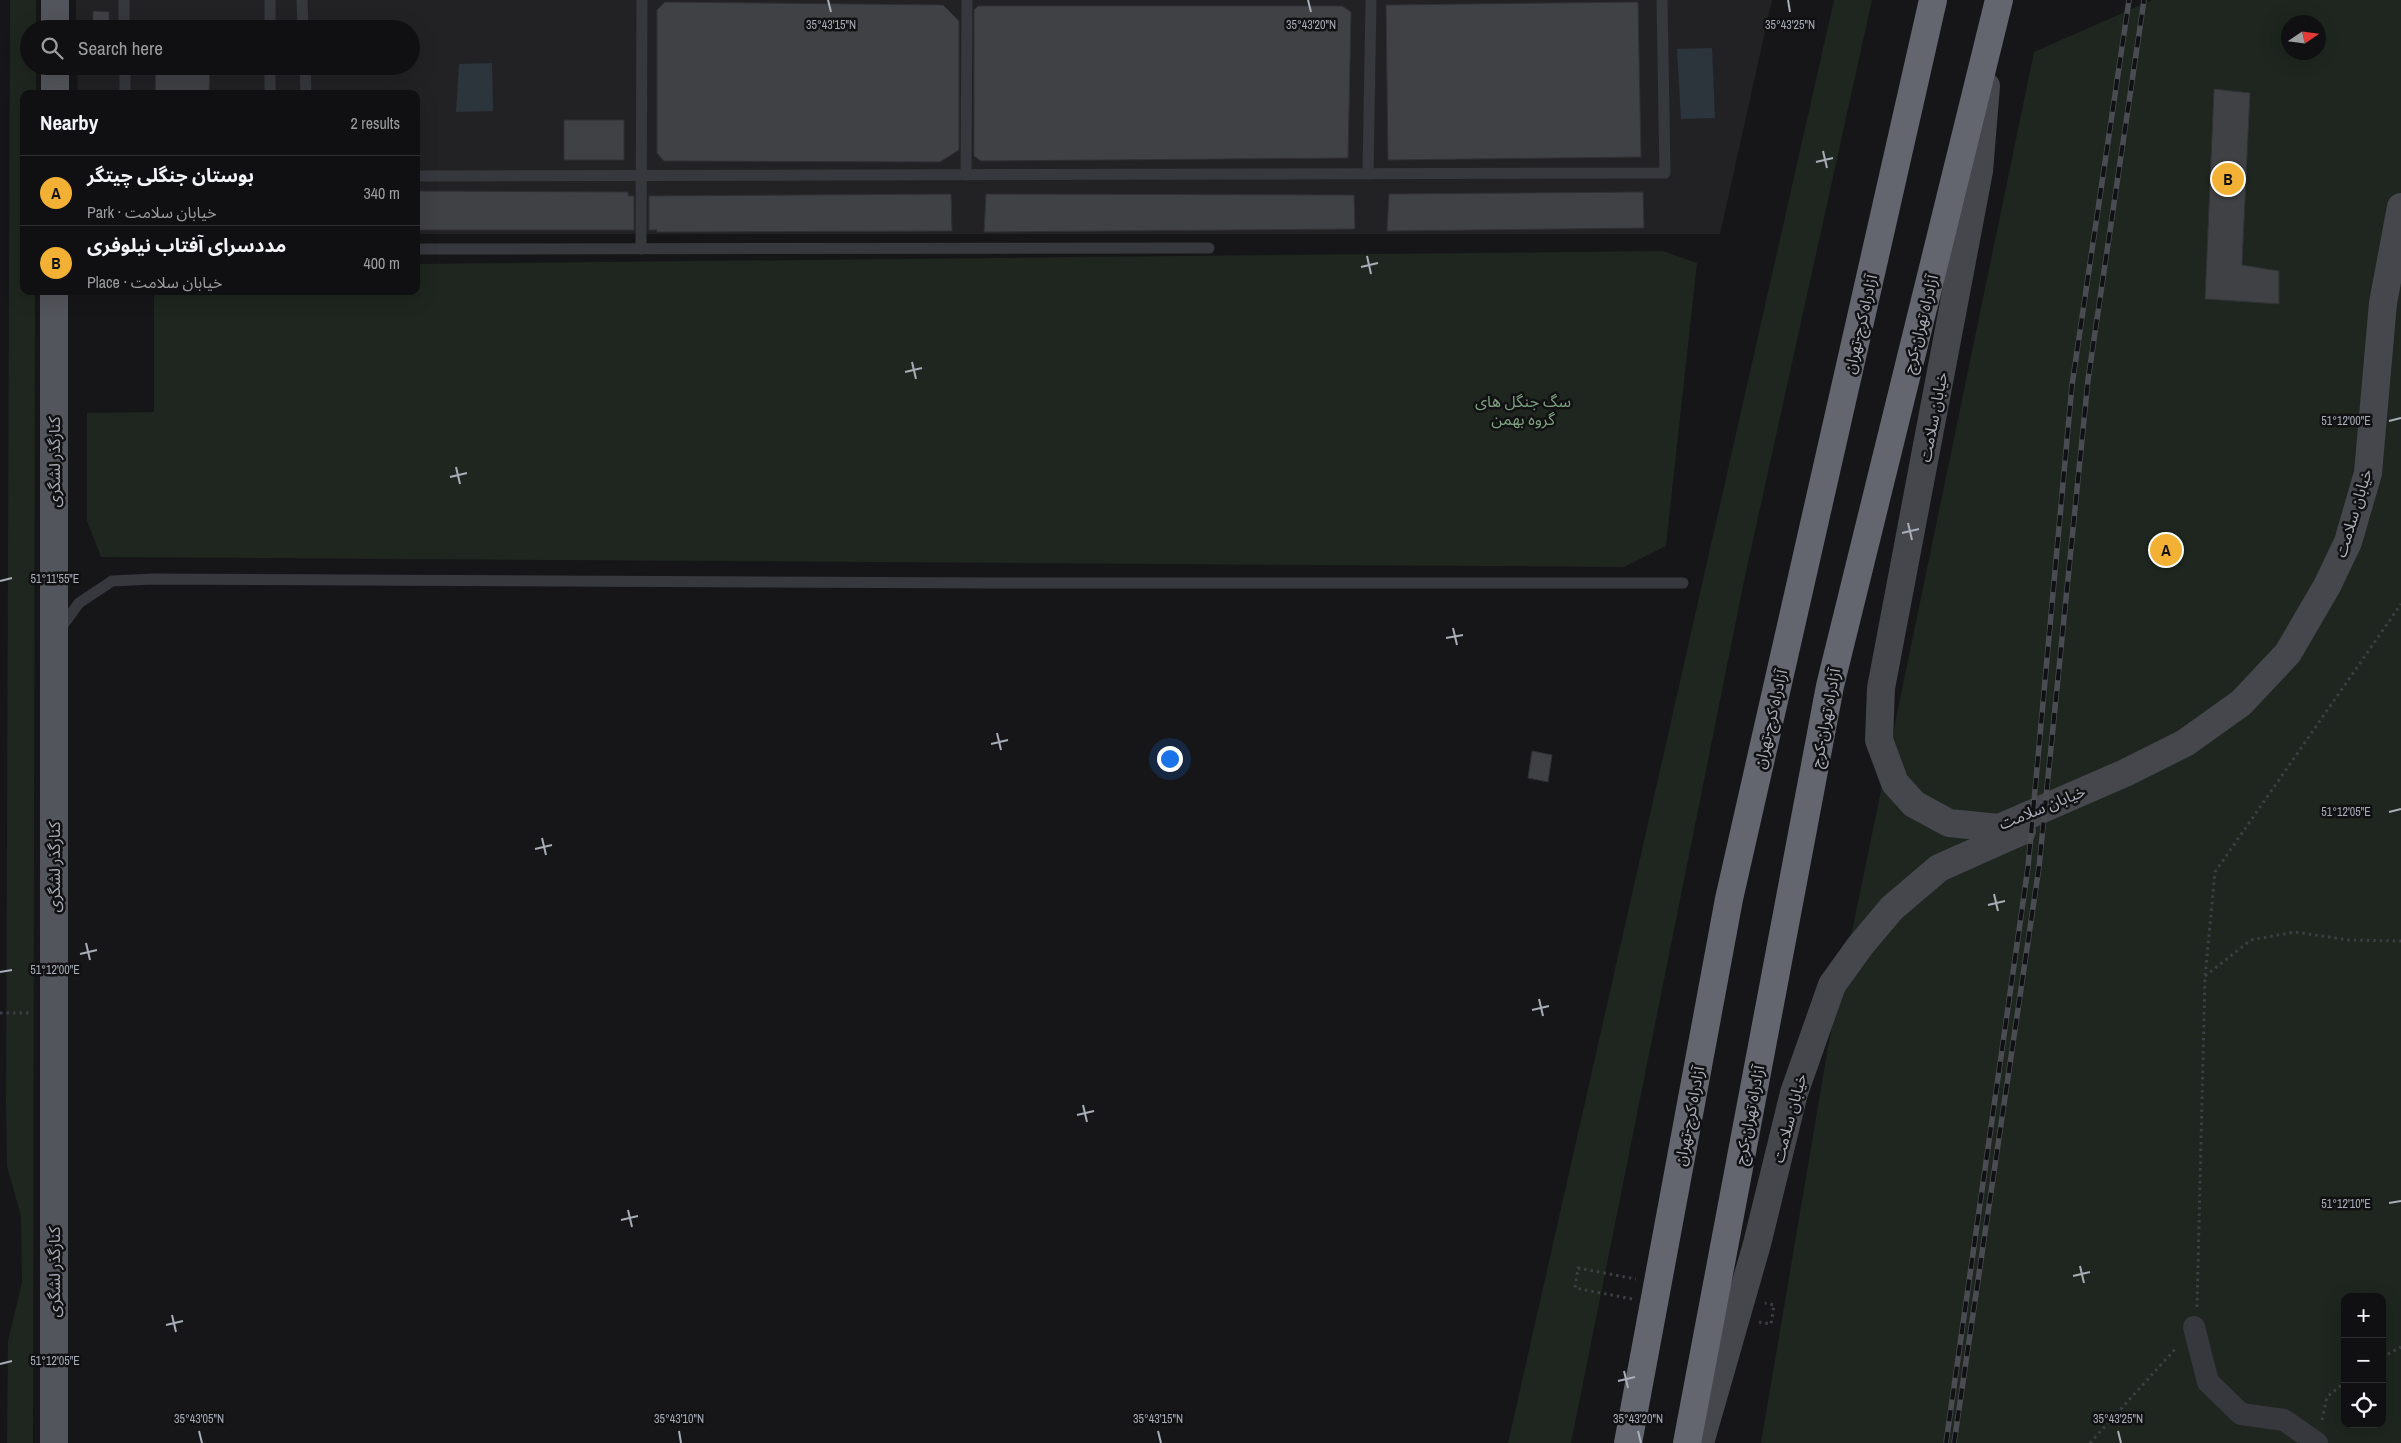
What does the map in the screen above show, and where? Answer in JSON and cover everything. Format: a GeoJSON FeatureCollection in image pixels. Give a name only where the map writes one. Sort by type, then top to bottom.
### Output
{"type":"FeatureCollection","features":[{"type":"Feature","properties":{"kind":"highway","name":"آزادراه کرج-تهران"},"geometry":{"type":"LineString","coordinates":[[1628,1443],[1729,899],[1933,0]]}},
{"type":"Feature","properties":{"kind":"highway","name":"آزادراه تهران-کرج"},"geometry":{"type":"LineString","coordinates":[[1687,1443],[1830,686],[1989,50],[1999,0]]}},
{"type":"Feature","properties":{"kind":"main road"},"geometry":{"type":"LineString","coordinates":[[55,0],[55,20]]}},
{"type":"Feature","properties":{"kind":"main road","name":"خیابان سلامت"},"geometry":{"type":"LineString","coordinates":[[1989,50],[1979,172],[1882,688],[1879,740],[1895,783],[1914,804],[1949,823],[1999,828],[2126,774],[2185,743],[2241,703],[2288,653],[2328,586],[2348,542],[2368,473],[2395,308]]}},
{"type":"Feature","properties":{"kind":"main road"},"geometry":{"type":"LineString","coordinates":[[55,75],[55,90]]}},
{"type":"Feature","properties":{"kind":"main road","name":"خیابان سلامت"},"geometry":{"type":"LineString","coordinates":[[1700,1443],[1757,1244],[1794,1093],[1832,985],[1860,946],[1892,908],[1939,868],[2159,774],[2208,746],[2259,703],[2301,658],[2340,587],[2366,526],[2386,446],[2401,207]]}},
{"type":"Feature","properties":{"kind":"main road","name":"کنارگذر لشگری"},"geometry":{"type":"LineString","coordinates":[[54,295],[54,1443]]}},
{"type":"Feature","properties":{"kind":"street"},"geometry":{"type":"LineString","coordinates":[[2194,1327],[2208,1382],[2241,1414],[2284,1420],[2319,1434]]}},
{"type":"Feature","properties":{"kind":"lane"},"geometry":{"type":"LineString","coordinates":[[124,0],[124,20]]}},
{"type":"Feature","properties":{"kind":"lane"},"geometry":{"type":"LineString","coordinates":[[270,0],[270,20]]}},
{"type":"Feature","properties":{"kind":"lane"},"geometry":{"type":"LineString","coordinates":[[302,0],[303,20]]}},
{"type":"Feature","properties":{"kind":"lane"},"geometry":{"type":"LineString","coordinates":[[641,249],[642,0]]}},
{"type":"Feature","properties":{"kind":"lane"},"geometry":{"type":"LineString","coordinates":[[966,175],[967,0]]}},
{"type":"Feature","properties":{"kind":"lane"},"geometry":{"type":"LineString","coordinates":[[1368,174],[1371,0]]}},
{"type":"Feature","properties":{"kind":"lane"},"geometry":{"type":"LineString","coordinates":[[420,176],[1665,173],[1662,0]]}},
{"type":"Feature","properties":{"kind":"lane"},"geometry":{"type":"LineString","coordinates":[[125,75],[125,90]]}},
{"type":"Feature","properties":{"kind":"lane"},"geometry":{"type":"LineString","coordinates":[[270,75],[270,90]]}},
{"type":"Feature","properties":{"kind":"lane"},"geometry":{"type":"LineString","coordinates":[[305,75],[306,90]]}},
{"type":"Feature","properties":{"kind":"lane"},"geometry":{"type":"LineString","coordinates":[[420,249],[1209,248]]}},
{"type":"Feature","properties":{"kind":"lane"},"geometry":{"type":"LineString","coordinates":[[54,636],[79,603],[112,581],[153,579],[991,583],[1683,583]]}},
{"type":"Feature","properties":{"kind":"path"},"geometry":{"type":"LineString","coordinates":[[2090,1443],[2194,1327],[2199,1290],[2205,977],[2215,872],[2401,604]]}},
{"type":"Feature","properties":{"kind":"path"},"geometry":{"type":"LineString","coordinates":[[2205,977],[2251,940],[2295,932],[2349,940],[2401,941]]}},
{"type":"Feature","properties":{"kind":"path"},"geometry":{"type":"LineString","coordinates":[[1578,1268],[1575,1288],[1654,1303]]}},
{"type":"Feature","properties":{"kind":"path"},"geometry":{"type":"LineString","coordinates":[[1771,1324],[1774,1305]]}},
{"type":"Feature","properties":{"kind":"path"},"geometry":{"type":"LineString","coordinates":[[2386,1355],[2401,1347]]}},
{"type":"Feature","properties":{"kind":"path"},"geometry":{"type":"LineString","coordinates":[[2319,1434],[2327,1397],[2344,1383]]}},
{"type":"Feature","properties":{"kind":"shaded area"},"geometry":{"type":"Polygon","coordinates":[[[76,0],[1772,0],[1720,234],[420,234],[420,90],[78,90],[77,75],[420,75],[420,20],[76,20],[76,0]]]}},
{"type":"Feature","properties":{"kind":"shaded area"},"geometry":{"type":"Polygon","coordinates":[[[1712,48],[1715,118],[1681,119],[1677,49],[1712,48]]]}},
{"type":"Feature","properties":{"kind":"shaded area"},"geometry":{"type":"Polygon","coordinates":[[[492,63],[493,111],[456,112],[459,64],[492,63]]]}},
{"type":"Feature","properties":{"kind":"green space"},"geometry":{"type":"Polygon","coordinates":[[[10,0],[36,0],[36,20],[20,20],[20,75],[36,75],[36,90],[20,90],[20,295],[35,295],[33,1443],[7,1443],[8,1341],[22,1283],[21,1216],[7,1166],[10,0]]]}},
{"type":"Feature","properties":{"kind":"green space"},"geometry":{"type":"Polygon","coordinates":[[[1834,0],[1872,0],[1744,581],[1571,1443],[1508,1443],[1834,0]]]}},
{"type":"Feature","properties":{"kind":"green space"},"geometry":{"type":"Polygon","coordinates":[[[2152,0],[2401,0],[2401,1443],[1761,1443],[1828,1047],[2034,52],[2152,0]]]}},
{"type":"Feature","properties":{"kind":"green space","name":"سگ جنگل های گروه بهمن"},"geometry":{"type":"Polygon","coordinates":[[[1663,251],[1697,263],[1666,546],[1624,567],[101,557],[87,521],[87,413],[154,412],[154,295],[420,295],[420,264],[1663,251]]]}},
{"type":"Feature","properties":{"kind":"building"},"geometry":{"type":"Polygon","coordinates":[[[665,2],[943,5],[959,21],[959,150],[940,162],[664,161],[657,153],[657,10],[665,2]]]}},
{"type":"Feature","properties":{"kind":"building"},"geometry":{"type":"Polygon","coordinates":[[[1638,2],[1641,157],[1388,160],[1386,5],[1638,2]]]}},
{"type":"Feature","properties":{"kind":"building"},"geometry":{"type":"Polygon","coordinates":[[[978,6],[1342,6],[1351,12],[1348,158],[981,161],[974,156],[974,10],[978,6]]]}},
{"type":"Feature","properties":{"kind":"building"},"geometry":{"type":"Polygon","coordinates":[[[93,11],[109,12],[109,20],[93,20],[93,11]]]}},
{"type":"Feature","properties":{"kind":"building"},"geometry":{"type":"Polygon","coordinates":[[[156,75],[210,75],[209,90],[155,90],[156,75]]]}},
{"type":"Feature","properties":{"kind":"building"},"geometry":{"type":"Polygon","coordinates":[[[2214,89],[2250,93],[2242,265],[2279,271],[2279,304],[2205,299],[2214,89]]]}},
{"type":"Feature","properties":{"kind":"building"},"geometry":{"type":"Polygon","coordinates":[[[564,120],[624,120],[624,160],[564,160],[564,120]]]}},
{"type":"Feature","properties":{"kind":"building"},"geometry":{"type":"Polygon","coordinates":[[[420,191],[628,192],[628,196],[634,196],[634,230],[420,230],[420,191]]]}},
{"type":"Feature","properties":{"kind":"building"},"geometry":{"type":"Polygon","coordinates":[[[1643,192],[1644,228],[1387,231],[1389,194],[1643,192]]]}},
{"type":"Feature","properties":{"kind":"building"},"geometry":{"type":"Polygon","coordinates":[[[951,194],[952,231],[657,232],[657,230],[649,230],[649,196],[951,194]]]}},
{"type":"Feature","properties":{"kind":"building"},"geometry":{"type":"Polygon","coordinates":[[[986,194],[1354,195],[1355,229],[984,232],[986,194]]]}},
{"type":"Feature","properties":{"kind":"building"},"geometry":{"type":"Polygon","coordinates":[[[1532,751],[1552,755],[1548,782],[1528,778],[1532,751]]]}},
{"type":"Feature","properties":{"kind":"railway"},"geometry":{"type":"LineString","coordinates":[[1946,1443],[2028,867],[2072,385],[2129,0]]}},
{"type":"Feature","properties":{"kind":"railway"},"geometry":{"type":"LineString","coordinates":[[1954,1443],[2039,867],[2088,380],[2144,0]]}},
{"type":"Feature","properties":{"kind":"place","name":"مددسرای آفتاب نیلوفری"},"geometry":{"type":"Point","coordinates":[2228,179]}},
{"type":"Feature","properties":{"kind":"place","name":"بوستان جنگلی چیتگر"},"geometry":{"type":"Point","coordinates":[2166,550]}}]}
